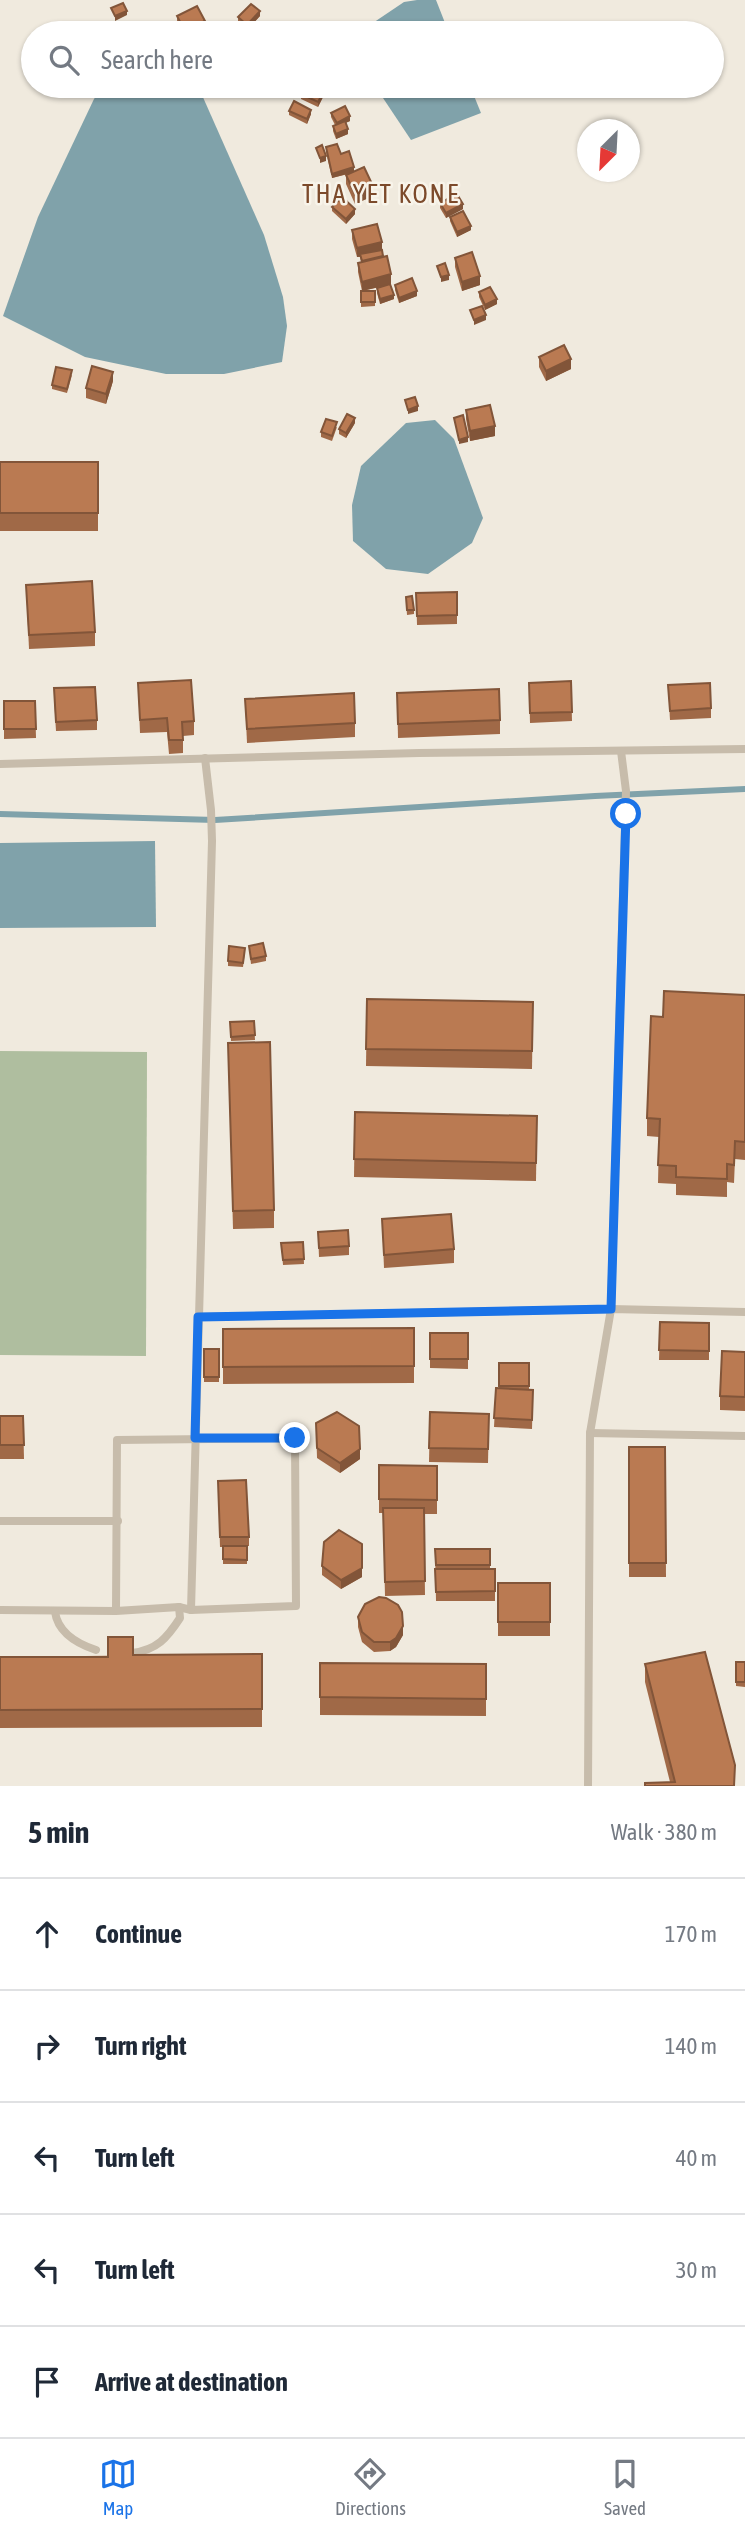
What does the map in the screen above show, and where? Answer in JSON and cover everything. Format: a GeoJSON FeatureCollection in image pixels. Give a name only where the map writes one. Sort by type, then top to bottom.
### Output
{"type":"FeatureCollection","features":[{"type":"Feature","properties":{"kind":"lane"},"geometry":{"type":"LineString","coordinates":[[0,764],[745,749]]}},
{"type":"Feature","properties":{"kind":"lane"},"geometry":{"type":"LineString","coordinates":[[588,1786],[590,1433],[611,1309],[626,814],[621,751]]}},
{"type":"Feature","properties":{"kind":"lane"},"geometry":{"type":"LineString","coordinates":[[191,1610],[212,841],[205,758]]}},
{"type":"Feature","properties":{"kind":"lane"},"geometry":{"type":"LineString","coordinates":[[198,1317],[611,1309],[745,1312]]}},
{"type":"Feature","properties":{"kind":"lane"},"geometry":{"type":"LineString","coordinates":[[590,1433],[745,1436]]}},
{"type":"Feature","properties":{"kind":"lane"},"geometry":{"type":"LineString","coordinates":[[0,1610],[55,1612],[116,1611],[179,1607],[191,1610],[296,1606],[295,1438],[117,1440],[116,1611]]}},
{"type":"Feature","properties":{"kind":"lane"},"geometry":{"type":"LineString","coordinates":[[0,1521],[118,1521]]}},
{"type":"Feature","properties":{"kind":"lane"},"geometry":{"type":"LineString","coordinates":[[132,1653],[144,1652],[167,1638],[180,1618],[179,1607]]}},
{"type":"Feature","properties":{"kind":"lane"},"geometry":{"type":"LineString","coordinates":[[55,1612],[63,1631],[80,1644],[96,1650]]}},
{"type":"Feature","properties":{"kind":"green space"},"geometry":{"type":"Polygon","coordinates":[[[0,1051],[147,1052],[146,1356],[0,1355],[0,1051]]]}},
{"type":"Feature","properties":{"kind":"water"},"geometry":{"type":"Polygon","coordinates":[[[436,0],[444,21],[376,21],[404,2],[436,0]]]}},
{"type":"Feature","properties":{"kind":"water"},"geometry":{"type":"Polygon","coordinates":[[[203,98],[264,235],[283,297],[287,326],[282,362],[224,374],[166,374],[85,357],[3,316],[38,217],[94,99],[203,98]]]}},
{"type":"Feature","properties":{"kind":"water"},"geometry":{"type":"Polygon","coordinates":[[[383,98],[475,98],[481,113],[411,140],[383,98]]]}},
{"type":"Feature","properties":{"kind":"water"},"geometry":{"type":"Polygon","coordinates":[[[435,420],[454,439],[483,518],[472,543],[428,574],[386,569],[353,541],[352,505],[361,466],[406,423],[435,420]]]}},
{"type":"Feature","properties":{"kind":"water"},"geometry":{"type":"Polygon","coordinates":[[[155,841],[156,927],[0,928],[0,843],[155,841]]]}},
{"type":"Feature","properties":{"kind":"building"},"geometry":{"type":"Polygon","coordinates":[[[123,3],[127,11],[115,16],[111,8],[123,3]]]}},
{"type":"Feature","properties":{"kind":"building"},"geometry":{"type":"Polygon","coordinates":[[[251,4],[260,11],[251,21],[242,21],[238,17],[251,4]]]}},
{"type":"Feature","properties":{"kind":"building"},"geometry":{"type":"Polygon","coordinates":[[[197,6],[205,21],[180,21],[177,16],[197,6]]]}},
{"type":"Feature","properties":{"kind":"building"},"geometry":{"type":"Polygon","coordinates":[[[294,101],[311,110],[307,119],[289,111],[294,101]]]}},
{"type":"Feature","properties":{"kind":"building"},"geometry":{"type":"Polygon","coordinates":[[[345,106],[350,116],[337,123],[331,113],[345,106]]]}},
{"type":"Feature","properties":{"kind":"building"},"geometry":{"type":"Polygon","coordinates":[[[345,121],[348,129],[336,134],[333,126],[345,121]]]}},
{"type":"Feature","properties":{"kind":"building"},"geometry":{"type":"Polygon","coordinates":[[[337,144],[341,154],[349,151],[354,167],[332,174],[326,147],[337,144]]]}},
{"type":"Feature","properties":{"kind":"building"},"geometry":{"type":"Polygon","coordinates":[[[322,145],[326,156],[320,158],[316,148],[322,145]]]}},
{"type":"Feature","properties":{"kind":"building"},"geometry":{"type":"Polygon","coordinates":[[[364,167],[373,186],[355,194],[346,175],[364,167]]]}},
{"type":"Feature","properties":{"kind":"building"},"geometry":{"type":"Polygon","coordinates":[[[457,194],[463,204],[446,213],[440,203],[457,194]]]}},
{"type":"Feature","properties":{"kind":"building"},"geometry":{"type":"Polygon","coordinates":[[[342,197],[355,209],[346,219],[332,207],[342,197]]]}},
{"type":"Feature","properties":{"kind":"building"},"geometry":{"type":"Polygon","coordinates":[[[463,211],[471,226],[457,232],[450,217],[463,211]]]}},
{"type":"Feature","properties":{"kind":"building"},"geometry":{"type":"Polygon","coordinates":[[[377,224],[382,242],[357,248],[352,230],[377,224]]]}},
{"type":"Feature","properties":{"kind":"building"},"geometry":{"type":"Polygon","coordinates":[[[382,250],[383,256],[362,261],[360,254],[382,250]]]}},
{"type":"Feature","properties":{"kind":"building"},"geometry":{"type":"Polygon","coordinates":[[[472,252],[480,276],[462,282],[455,258],[472,252]]]}},
{"type":"Feature","properties":{"kind":"building"},"geometry":{"type":"Polygon","coordinates":[[[387,256],[391,274],[362,282],[358,263],[387,256]]]}},
{"type":"Feature","properties":{"kind":"building"},"geometry":{"type":"Polygon","coordinates":[[[445,263],[449,275],[441,277],[437,266],[445,263]]]}},
{"type":"Feature","properties":{"kind":"building"},"geometry":{"type":"Polygon","coordinates":[[[412,278],[417,291],[399,298],[395,285],[412,278]]]}},
{"type":"Feature","properties":{"kind":"building"},"geometry":{"type":"Polygon","coordinates":[[[390,284],[394,295],[380,299],[377,288],[390,284]]]}},
{"type":"Feature","properties":{"kind":"building"},"geometry":{"type":"Polygon","coordinates":[[[490,287],[497,299],[485,305],[479,292],[490,287]]]}},
{"type":"Feature","properties":{"kind":"building"},"geometry":{"type":"Polygon","coordinates":[[[361,291],[375,291],[375,302],[361,302],[361,291]]]}},
{"type":"Feature","properties":{"kind":"building"},"geometry":{"type":"Polygon","coordinates":[[[482,306],[486,315],[474,320],[470,310],[482,306]]]}},
{"type":"Feature","properties":{"kind":"building"},"geometry":{"type":"Polygon","coordinates":[[[564,345],[571,359],[546,371],[539,357],[564,345]]]}},
{"type":"Feature","properties":{"kind":"building"},"geometry":{"type":"Polygon","coordinates":[[[92,366],[113,372],[106,394],[86,388],[92,366]]]}},
{"type":"Feature","properties":{"kind":"building"},"geometry":{"type":"Polygon","coordinates":[[[56,367],[72,370],[67,389],[52,385],[56,367]]]}},
{"type":"Feature","properties":{"kind":"building"},"geometry":{"type":"Polygon","coordinates":[[[415,397],[418,406],[408,410],[405,400],[415,397]]]}},
{"type":"Feature","properties":{"kind":"building"},"geometry":{"type":"Polygon","coordinates":[[[490,405],[495,426],[470,431],[466,410],[490,405]]]}},
{"type":"Feature","properties":{"kind":"building"},"geometry":{"type":"Polygon","coordinates":[[[347,414],[355,418],[346,433],[339,429],[347,414]]]}},
{"type":"Feature","properties":{"kind":"building"},"geometry":{"type":"Polygon","coordinates":[[[463,415],[468,437],[459,440],[454,418],[463,415]]]}},
{"type":"Feature","properties":{"kind":"building"},"geometry":{"type":"Polygon","coordinates":[[[326,419],[337,422],[332,436],[321,432],[326,419]]]}},
{"type":"Feature","properties":{"kind":"building"},"geometry":{"type":"Polygon","coordinates":[[[0,462],[98,462],[98,513],[0,513],[0,462]]]}},
{"type":"Feature","properties":{"kind":"building"},"geometry":{"type":"Polygon","coordinates":[[[92,581],[95,632],[29,635],[26,585],[92,581]]]}},
{"type":"Feature","properties":{"kind":"building"},"geometry":{"type":"Polygon","coordinates":[[[457,592],[457,615],[417,616],[416,593],[457,592]]]}},
{"type":"Feature","properties":{"kind":"building"},"geometry":{"type":"Polygon","coordinates":[[[412,596],[414,610],[407,610],[406,597],[412,596]]]}},
{"type":"Feature","properties":{"kind":"building"},"geometry":{"type":"Polygon","coordinates":[[[191,680],[194,721],[182,722],[183,740],[169,740],[167,718],[140,720],[138,683],[191,680]]]}},
{"type":"Feature","properties":{"kind":"building"},"geometry":{"type":"Polygon","coordinates":[[[571,681],[572,712],[530,713],[529,683],[571,681]]]}},
{"type":"Feature","properties":{"kind":"building"},"geometry":{"type":"Polygon","coordinates":[[[710,683],[711,708],[670,711],[668,685],[710,683]]]}},
{"type":"Feature","properties":{"kind":"building"},"geometry":{"type":"Polygon","coordinates":[[[95,687],[97,720],[56,722],[54,688],[95,687]]]}},
{"type":"Feature","properties":{"kind":"building"},"geometry":{"type":"Polygon","coordinates":[[[499,689],[500,720],[398,724],[397,693],[499,689]]]}},
{"type":"Feature","properties":{"kind":"building"},"geometry":{"type":"Polygon","coordinates":[[[354,693],[355,723],[247,729],[245,699],[354,693]]]}},
{"type":"Feature","properties":{"kind":"building"},"geometry":{"type":"Polygon","coordinates":[[[4,701],[35,701],[36,729],[4,729],[4,701]]]}},
{"type":"Feature","properties":{"kind":"building"},"geometry":{"type":"Polygon","coordinates":[[[263,943],[266,956],[251,959],[249,946],[263,943]]]}},
{"type":"Feature","properties":{"kind":"building"},"geometry":{"type":"Polygon","coordinates":[[[229,946],[245,948],[243,963],[228,961],[229,946]]]}},
{"type":"Feature","properties":{"kind":"building"},"geometry":{"type":"Polygon","coordinates":[[[664,991],[745,995],[745,1142],[735,1141],[734,1165],[727,1164],[727,1179],[676,1177],[676,1166],[658,1165],[660,1119],[647,1118],[651,1016],[663,1017],[664,991]]]}},
{"type":"Feature","properties":{"kind":"building"},"geometry":{"type":"Polygon","coordinates":[[[367,999],[533,1002],[532,1051],[366,1049],[367,999]]]}},
{"type":"Feature","properties":{"kind":"building"},"geometry":{"type":"Polygon","coordinates":[[[254,1021],[255,1035],[231,1037],[230,1022],[254,1021]]]}},
{"type":"Feature","properties":{"kind":"building"},"geometry":{"type":"Polygon","coordinates":[[[270,1042],[274,1210],[233,1211],[228,1043],[270,1042]]]}},
{"type":"Feature","properties":{"kind":"building"},"geometry":{"type":"Polygon","coordinates":[[[355,1112],[537,1116],[536,1163],[354,1159],[355,1112]]]}},
{"type":"Feature","properties":{"kind":"building"},"geometry":{"type":"Polygon","coordinates":[[[451,1214],[454,1249],[384,1255],[382,1219],[451,1214]]]}},
{"type":"Feature","properties":{"kind":"building"},"geometry":{"type":"Polygon","coordinates":[[[348,1230],[349,1246],[319,1248],[318,1232],[348,1230]]]}},
{"type":"Feature","properties":{"kind":"building"},"geometry":{"type":"Polygon","coordinates":[[[303,1242],[304,1259],[283,1260],[281,1243],[303,1242]]]}},
{"type":"Feature","properties":{"kind":"building"},"geometry":{"type":"Polygon","coordinates":[[[660,1322],[709,1323],[709,1351],[659,1350],[660,1322]]]}},
{"type":"Feature","properties":{"kind":"building"},"geometry":{"type":"Polygon","coordinates":[[[414,1328],[414,1366],[223,1367],[223,1329],[414,1328]]]}},
{"type":"Feature","properties":{"kind":"building"},"geometry":{"type":"Polygon","coordinates":[[[430,1333],[468,1333],[468,1359],[430,1359],[430,1333]]]}},
{"type":"Feature","properties":{"kind":"building"},"geometry":{"type":"Polygon","coordinates":[[[204,1349],[219,1349],[219,1377],[204,1377],[204,1349]]]}},
{"type":"Feature","properties":{"kind":"building"},"geometry":{"type":"Polygon","coordinates":[[[722,1351],[745,1352],[745,1397],[720,1396],[722,1351]]]}},
{"type":"Feature","properties":{"kind":"building"},"geometry":{"type":"Polygon","coordinates":[[[499,1363],[529,1363],[529,1386],[499,1386],[499,1363]]]}},
{"type":"Feature","properties":{"kind":"building"},"geometry":{"type":"Polygon","coordinates":[[[496,1388],[533,1390],[532,1420],[494,1418],[496,1388]]]}},
{"type":"Feature","properties":{"kind":"building"},"geometry":{"type":"Polygon","coordinates":[[[337,1412],[359,1426],[360,1449],[340,1463],[317,1448],[316,1423],[337,1412]]]}},
{"type":"Feature","properties":{"kind":"building"},"geometry":{"type":"Polygon","coordinates":[[[430,1412],[489,1414],[488,1449],[429,1448],[430,1412]]]}},
{"type":"Feature","properties":{"kind":"building"},"geometry":{"type":"Polygon","coordinates":[[[0,1416],[23,1416],[24,1445],[0,1445],[0,1416]]]}},
{"type":"Feature","properties":{"kind":"building"},"geometry":{"type":"Polygon","coordinates":[[[629,1447],[665,1447],[666,1563],[629,1563],[629,1447]]]}},
{"type":"Feature","properties":{"kind":"building"},"geometry":{"type":"Polygon","coordinates":[[[379,1465],[437,1466],[437,1500],[379,1499],[379,1465]]]}},
{"type":"Feature","properties":{"kind":"building"},"geometry":{"type":"Polygon","coordinates":[[[246,1480],[249,1537],[220,1537],[218,1481],[246,1480]]]}},
{"type":"Feature","properties":{"kind":"building"},"geometry":{"type":"Polygon","coordinates":[[[383,1508],[424,1508],[425,1581],[385,1582],[383,1508]]]}},
{"type":"Feature","properties":{"kind":"building"},"geometry":{"type":"Polygon","coordinates":[[[339,1530],[362,1544],[362,1568],[341,1580],[322,1566],[324,1542],[339,1530]]]}},
{"type":"Feature","properties":{"kind":"building"},"geometry":{"type":"Polygon","coordinates":[[[223,1546],[247,1546],[247,1560],[223,1559],[223,1546]]]}},
{"type":"Feature","properties":{"kind":"building"},"geometry":{"type":"Polygon","coordinates":[[[435,1549],[490,1549],[490,1565],[436,1565],[435,1549]]]}},
{"type":"Feature","properties":{"kind":"building"},"geometry":{"type":"Polygon","coordinates":[[[435,1569],[495,1569],[495,1591],[436,1592],[435,1569]]]}},
{"type":"Feature","properties":{"kind":"building"},"geometry":{"type":"Polygon","coordinates":[[[498,1583],[550,1583],[550,1622],[498,1622],[498,1583]]]}},
{"type":"Feature","properties":{"kind":"building"},"geometry":{"type":"Polygon","coordinates":[[[379,1597],[398,1605],[402,1612],[403,1626],[396,1638],[390,1642],[374,1642],[362,1632],[358,1617],[365,1604],[379,1597]]]}},
{"type":"Feature","properties":{"kind":"building"},"geometry":{"type":"Polygon","coordinates":[[[108,1637],[133,1637],[133,1655],[262,1654],[262,1709],[0,1710],[0,1657],[108,1657],[108,1637]]]}},
{"type":"Feature","properties":{"kind":"building"},"geometry":{"type":"Polygon","coordinates":[[[705,1652],[735,1765],[734,1786],[645,1786],[645,1783],[675,1782],[645,1664],[705,1652]]]}},
{"type":"Feature","properties":{"kind":"building"},"geometry":{"type":"Polygon","coordinates":[[[736,1662],[745,1662],[745,1682],[736,1682],[736,1662]]]}},
{"type":"Feature","properties":{"kind":"building"},"geometry":{"type":"Polygon","coordinates":[[[320,1663],[486,1664],[486,1699],[320,1697],[320,1663]]]}},
{"type":"Feature","properties":{"kind":"waterway"},"geometry":{"type":"LineString","coordinates":[[0,814],[215,820],[745,789]]}},
{"type":"Feature","properties":{"kind":"district","name":"THA YET KONE"},"geometry":{"type":"Point","coordinates":[381,194]}},
{"type":"Feature","properties":{"kind":"route"},"geometry":{"type":"LineString","coordinates":[[295,1438],[195,1438],[198,1317],[611,1309],[626,814]]}}]}
